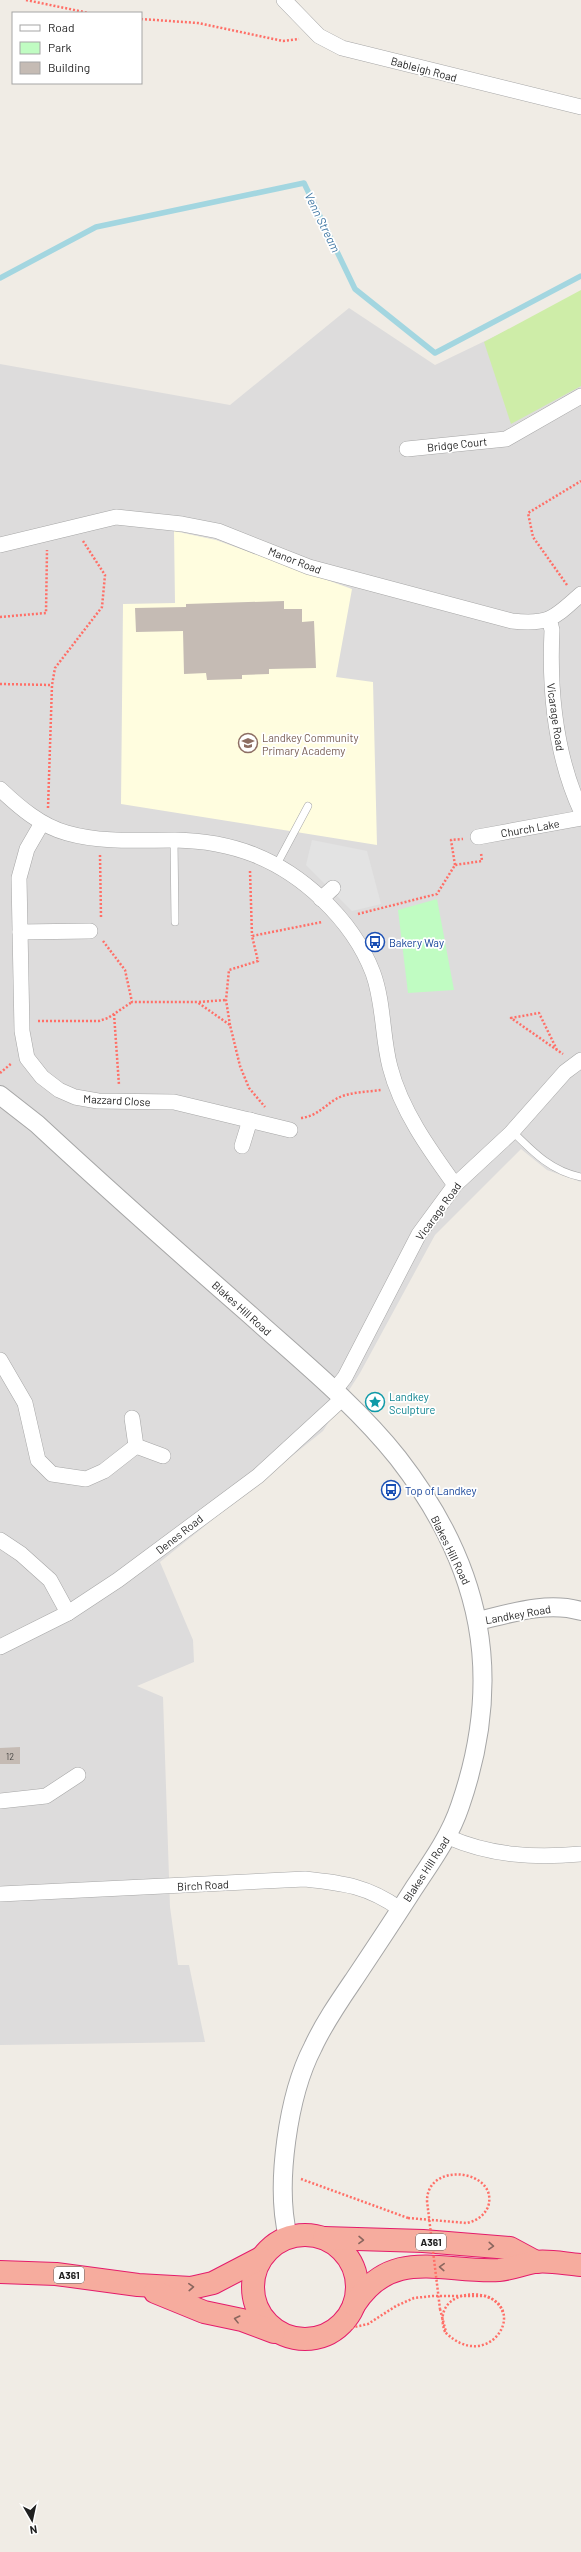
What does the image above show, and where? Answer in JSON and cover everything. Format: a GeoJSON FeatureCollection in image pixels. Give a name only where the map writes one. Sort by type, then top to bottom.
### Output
{"type":"FeatureCollection","features":[{"type":"Feature","properties":{"kind":"highway"},"geometry":{"type":"LineString","coordinates":[[299,2235],[323,2238],[342,2250],[355,2270],[357,2293],[354,2305],[345,2320],[332,2332],[310,2339],[287,2336],[267,2324],[255,2304],[253,2280],[261,2258],[273,2246],[288,2237],[299,2235]]}},
{"type":"Feature","properties":{"kind":"highway","name":"A361"},"geometry":{"type":"LineString","coordinates":[[323,2238],[423,2241],[510,2248],[536,2262]]}},
{"type":"Feature","properties":{"kind":"highway","name":"A361"},"geometry":{"type":"LineString","coordinates":[[0,2272],[56,2274],[138,2285],[191,2288],[202,2286],[261,2258]]}},
{"type":"Feature","properties":{"kind":"highway","name":"A361"},"geometry":{"type":"LineString","coordinates":[[354,2305],[370,2284],[381,2276],[402,2268],[435,2267],[500,2270],[536,2262],[581,2265]]}},
{"type":"Feature","properties":{"kind":"highway","name":"A361"},"geometry":{"type":"LineString","coordinates":[[138,2285],[204,2312],[242,2320],[287,2336]]}},
{"type":"Feature","properties":{"kind":"street","name":"Bableigh Road"},"geometry":{"type":"LineString","coordinates":[[284,0],[319,36],[342,48],[581,107]]}},
{"type":"Feature","properties":{"kind":"street","name":"Bridge Court"},"geometry":{"type":"LineString","coordinates":[[407,449],[506,439],[581,396]]}},
{"type":"Feature","properties":{"kind":"street","name":"Manor Road"},"geometry":{"type":"LineString","coordinates":[[0,545],[116,517],[218,531],[309,567],[377,587],[512,621],[536,624],[560,615],[579,596]]}},
{"type":"Feature","properties":{"kind":"street","name":"Vicarage Road"},"geometry":{"type":"LineString","coordinates":[[549,619],[552,630],[552,699],[556,724],[563,762],[581,811]]}},
{"type":"Feature","properties":{"kind":"street"},"geometry":{"type":"LineString","coordinates":[[0,789],[45,824],[66,833],[102,839],[174,840],[231,846],[277,864],[321,899],[350,929],[374,974],[390,1066],[397,1088],[418,1130],[455,1185]]}},
{"type":"Feature","properties":{"kind":"street","name":"Church Lake"},"geometry":{"type":"LineString","coordinates":[[478,837],[581,818]]}},
{"type":"Feature","properties":{"kind":"street","name":"Mazzard Close"},"geometry":{"type":"LineString","coordinates":[[45,824],[27,849],[19,878],[22,1021],[24,1047],[28,1058],[42,1077],[59,1090],[74,1097],[120,1101],[174,1102],[250,1120],[293,1125]]}},
{"type":"Feature","properties":{"kind":"street"},"geometry":{"type":"LineString","coordinates":[[321,899],[333,888]]}},
{"type":"Feature","properties":{"kind":"street"},"geometry":{"type":"LineString","coordinates":[[20,932],[98,930]]}},
{"type":"Feature","properties":{"kind":"street","name":"Vicarage Road"},"geometry":{"type":"LineString","coordinates":[[338,1395],[345,1377],[419,1234],[455,1185],[512,1131],[564,1072],[579,1062]]}},
{"type":"Feature","properties":{"kind":"street","name":"Blakes Hill Road"},"geometry":{"type":"LineString","coordinates":[[0,1095],[37,1124],[338,1395],[398,1458],[444,1530],[466,1576],[478,1620],[484,1671],[480,1728],[474,1762],[448,1836],[312,2047],[302,2075],[290,2124],[282,2175],[282,2209],[288,2237]]}},
{"type":"Feature","properties":{"kind":"street"},"geometry":{"type":"LineString","coordinates":[[242,1146],[250,1120]]}},
{"type":"Feature","properties":{"kind":"street"},"geometry":{"type":"LineString","coordinates":[[0,1360],[25,1403],[38,1460],[52,1474],[86,1479],[104,1471],[136,1446]]}},
{"type":"Feature","properties":{"kind":"street","name":"Denes Road"},"geometry":{"type":"LineString","coordinates":[[0,1647],[68,1613],[118,1580],[258,1476],[338,1395]]}},
{"type":"Feature","properties":{"kind":"street"},"geometry":{"type":"LineString","coordinates":[[132,1418],[136,1446]]}},
{"type":"Feature","properties":{"kind":"street"},"geometry":{"type":"LineString","coordinates":[[136,1446],[163,1456]]}},
{"type":"Feature","properties":{"kind":"street"},"geometry":{"type":"LineString","coordinates":[[0,1540],[21,1554],[50,1580],[68,1613]]}},
{"type":"Feature","properties":{"kind":"street","name":"Landkey Road"},"geometry":{"type":"LineString","coordinates":[[478,1620],[542,1608],[568,1607],[581,1611]]}},
{"type":"Feature","properties":{"kind":"street"},"geometry":{"type":"LineString","coordinates":[[0,1801],[46,1796],[78,1775]]}},
{"type":"Feature","properties":{"kind":"street"},"geometry":{"type":"LineString","coordinates":[[448,1836],[467,1845],[497,1853],[544,1857],[581,1854]]}},
{"type":"Feature","properties":{"kind":"street","name":"Birch Road"},"geometry":{"type":"LineString","coordinates":[[0,1894],[305,1879],[346,1884],[379,1894],[400,1909]]}},
{"type":"Feature","properties":{"kind":"lane"},"geometry":{"type":"LineString","coordinates":[[277,864],[308,806]]}},
{"type":"Feature","properties":{"kind":"lane"},"geometry":{"type":"LineString","coordinates":[[174,840],[175,922]]}},
{"type":"Feature","properties":{"kind":"lane"},"geometry":{"type":"LineString","coordinates":[[512,1131],[542,1160],[558,1171],[581,1177]]}},
{"type":"Feature","properties":{"kind":"path"},"geometry":{"type":"LineString","coordinates":[[26,0],[84,12]]}},
{"type":"Feature","properties":{"kind":"path"},"geometry":{"type":"LineString","coordinates":[[142,19],[198,23],[283,41],[319,36]]}},
{"type":"Feature","properties":{"kind":"path"},"geometry":{"type":"LineString","coordinates":[[579,596],[533,537],[528,513],[581,481]]}},
{"type":"Feature","properties":{"kind":"path"},"geometry":{"type":"LineString","coordinates":[[45,824],[52,685],[56,668],[102,607],[104,575],[74,527]]}},
{"type":"Feature","properties":{"kind":"path"},"geometry":{"type":"LineString","coordinates":[[0,617],[46,613],[47,534]]}},
{"type":"Feature","properties":{"kind":"path"},"geometry":{"type":"LineString","coordinates":[[0,684],[52,685]]}},
{"type":"Feature","properties":{"kind":"path"},"geometry":{"type":"LineString","coordinates":[[252,936],[340,919],[437,894],[455,865],[451,840],[478,837],[482,861],[455,865]]}},
{"type":"Feature","properties":{"kind":"path"},"geometry":{"type":"LineString","coordinates":[[102,839],[100,854],[98,930],[125,970],[132,1002]]}},
{"type":"Feature","properties":{"kind":"path"},"geometry":{"type":"LineString","coordinates":[[249,853],[252,936],[258,961],[229,970],[226,1000],[230,1025],[249,1088],[271,1111]]}},
{"type":"Feature","properties":{"kind":"path"},"geometry":{"type":"LineString","coordinates":[[22,1021],[99,1021],[132,1002],[198,1002],[226,1000]]}},
{"type":"Feature","properties":{"kind":"path"},"geometry":{"type":"LineString","coordinates":[[198,1002],[230,1025]]}},
{"type":"Feature","properties":{"kind":"path"},"geometry":{"type":"LineString","coordinates":[[114,1013],[120,1101]]}},
{"type":"Feature","properties":{"kind":"path"},"geometry":{"type":"LineString","coordinates":[[557,1050],[539,1013],[511,1018],[557,1050],[579,1062]]}},
{"type":"Feature","properties":{"kind":"path"},"geometry":{"type":"LineString","coordinates":[[293,1125],[312,1117],[336,1099],[356,1093],[397,1088]]}},
{"type":"Feature","properties":{"kind":"path"},"geometry":{"type":"LineString","coordinates":[[312,2181],[408,2218],[422,2220],[430,2220],[467,2223],[474,2222],[485,2212],[488,2206],[488,2192],[484,2185],[473,2176],[444,2175],[432,2184],[427,2195],[428,2208],[429,2216],[430,2224],[431,2232],[440,2301],[442,2324],[446,2332],[456,2342],[462,2344],[484,2345],[497,2337],[503,2326],[503,2313],[493,2298]]}},
{"type":"Feature","properties":{"kind":"path"},"geometry":{"type":"LineString","coordinates":[[461,2295],[451,2300],[444,2310],[442,2324],[445,2332],[456,2342],[462,2344],[484,2345]]}},
{"type":"Feature","properties":{"kind":"path"},"geometry":{"type":"LineString","coordinates":[[332,2332],[368,2324],[396,2306],[414,2298],[461,2295],[493,2298],[502,2308],[503,2326]]}},
{"type":"Feature","properties":{"kind":"shaded area"},"geometry":{"type":"Polygon","coordinates":[[[581,295],[581,1182],[547,1170],[521,1149],[435,1235],[360,1373],[323,1431],[160,1562],[193,1640],[194,1662],[137,1686],[163,1697],[170,1907],[178,1965],[189,1965],[205,2042],[0,2045],[0,364],[230,405],[349,308],[435,365],[581,295]]]}},
{"type":"Feature","properties":{"kind":"shaded area","name":"Landkey Community Primary Academy"},"geometry":{"type":"Polygon","coordinates":[[[174,531],[216,540],[352,589],[336,677],[373,682],[377,845],[121,804],[123,604],[175,603],[174,531]]]}},
{"type":"Feature","properties":{"kind":"shaded area"},"geometry":{"type":"Polygon","coordinates":[[[312,840],[367,851],[381,904],[352,911],[306,865],[312,840]]]}},
{"type":"Feature","properties":{"kind":"green space"},"geometry":{"type":"Polygon","coordinates":[[[581,290],[581,386],[511,424],[484,342],[581,290]]]}},
{"type":"Feature","properties":{"kind":"green space"},"geometry":{"type":"Polygon","coordinates":[[[437,899],[454,990],[408,993],[398,910],[437,899]]]}},
{"type":"Feature","properties":{"kind":"building"},"geometry":{"type":"Polygon","coordinates":[[[284,601],[284,609],[302,609],[302,622],[314,621],[316,668],[269,669],[269,674],[242,675],[242,679],[207,680],[206,673],[184,674],[183,631],[136,632],[135,608],[186,607],[186,604],[284,601]]]}},
{"type":"Feature","properties":{"kind":"building"},"geometry":{"type":"Polygon","coordinates":[[[20,1747],[20,1764],[0,1764],[0,1748],[20,1747]]]}},
{"type":"Feature","properties":{"kind":"waterway","name":"Venn Stream"},"geometry":{"type":"LineString","coordinates":[[0,278],[96,227],[304,183],[355,289],[435,353],[581,276]]}},
{"type":"Feature","properties":{"kind":"place","name":"Landkey Community Primary Academy"},"geometry":{"type":"Point","coordinates":[248,743]}},
{"type":"Feature","properties":{"kind":"place","name":"Bakery Way"},"geometry":{"type":"Point","coordinates":[375,942]}},
{"type":"Feature","properties":{"kind":"place","name":"Landkey Sculpture"},"geometry":{"type":"Point","coordinates":[375,1402]}},
{"type":"Feature","properties":{"kind":"place","name":"Top of Landkey"},"geometry":{"type":"Point","coordinates":[391,1490]}}]}
